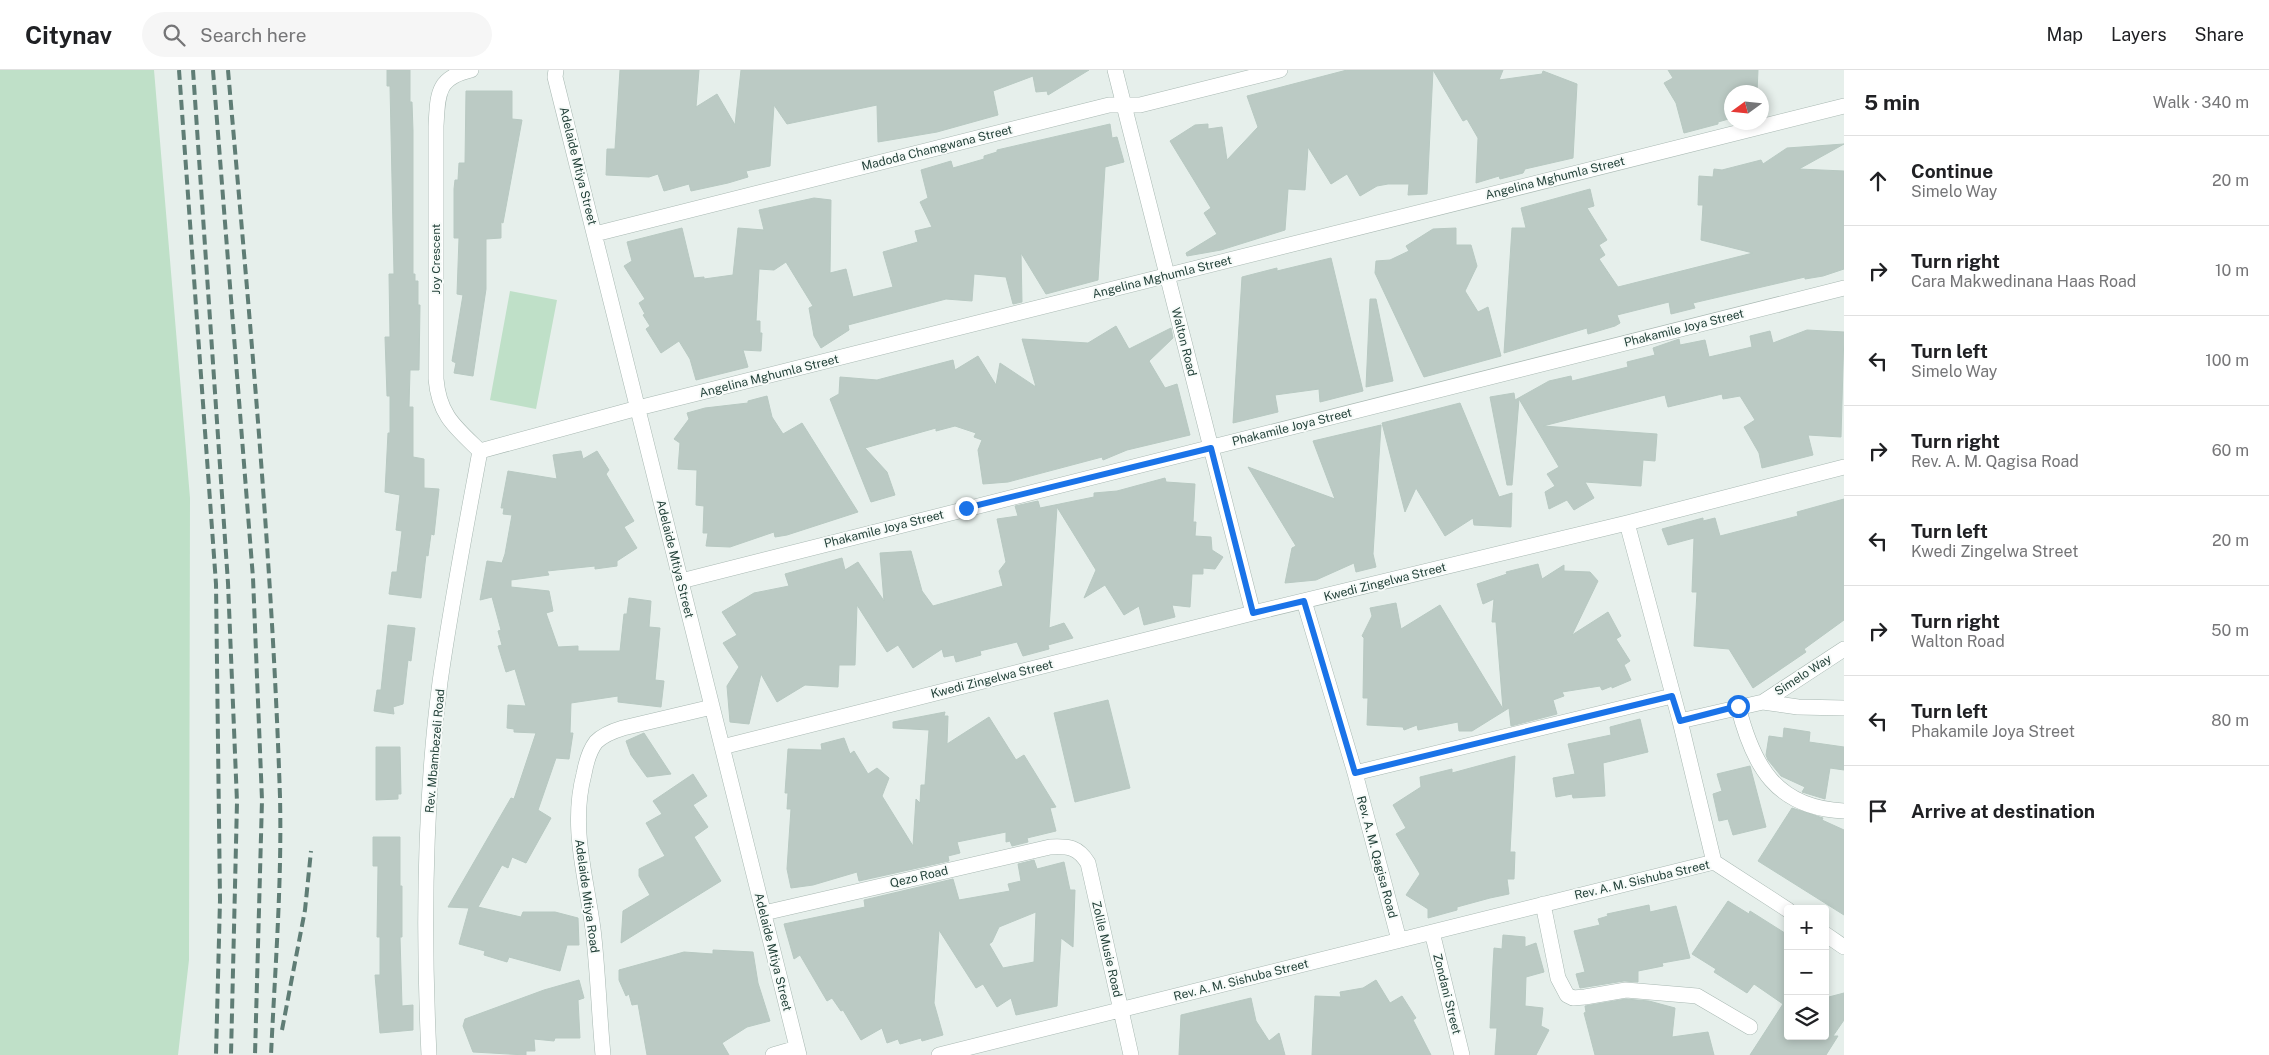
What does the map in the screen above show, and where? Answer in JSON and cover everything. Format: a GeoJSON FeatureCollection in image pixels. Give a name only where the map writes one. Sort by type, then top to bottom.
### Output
{"type":"FeatureCollection","features":[{"type":"Feature","properties":{"kind":"street","name":"Joy Crescent"},"geometry":{"type":"LineString","coordinates":[[471,70],[452,76],[442,84],[438,96],[436,126],[436,379],[437,396],[443,410],[480,451]]}},
{"type":"Feature","properties":{"kind":"street","name":"Adelaide Mtiya Street"},"geometry":{"type":"LineString","coordinates":[[556,70],[555,77],[798,1051],[773,1055]]}},
{"type":"Feature","properties":{"kind":"street","name":"Walton Road"},"geometry":{"type":"LineString","coordinates":[[1115,70],[1253,613]]}},
{"type":"Feature","properties":{"kind":"street","name":"Madoda Chamgwana Street"},"geometry":{"type":"LineString","coordinates":[[595,234],[1109,105],[1140,105],[1280,70]]}},
{"type":"Feature","properties":{"kind":"street","name":"Angelina Mghumla Street"},"geometry":{"type":"LineString","coordinates":[[480,451],[638,408],[1844,106]]}},
{"type":"Feature","properties":{"kind":"street","name":"Phakamile Joya Street"},"geometry":{"type":"LineString","coordinates":[[681,581],[1844,288]]}},
{"type":"Feature","properties":{"kind":"street","name":"Rev. Mbambezeli Road"},"geometry":{"type":"LineString","coordinates":[[429,1055],[426,923],[431,778],[440,682],[480,451]]}},
{"type":"Feature","properties":{"kind":"street","name":"Kwedi Zingelwa Street"},"geometry":{"type":"LineString","coordinates":[[722,747],[1253,613],[1627,523],[1844,467]]}},
{"type":"Feature","properties":{"kind":"street"},"geometry":{"type":"LineString","coordinates":[[1627,523],[1680,721],[1714,862]]}},
{"type":"Feature","properties":{"kind":"street","name":"Rev. A. M. Qagisa Road"},"geometry":{"type":"LineString","coordinates":[[1304,601],[1355,773],[1399,940]]}},
{"type":"Feature","properties":{"kind":"street","name":"Simelo Way"},"geometry":{"type":"LineString","coordinates":[[1763,702],[1844,649]]}},
{"type":"Feature","properties":{"kind":"street"},"geometry":{"type":"LineString","coordinates":[[1355,773],[1672,696]]}},
{"type":"Feature","properties":{"kind":"street","name":"Simelo Way"},"geometry":{"type":"LineString","coordinates":[[1680,721],[1738,706],[1763,702],[1798,707],[1844,708]]}},
{"type":"Feature","properties":{"kind":"street"},"geometry":{"type":"LineString","coordinates":[[1738,706],[1751,749],[1758,764],[1783,792],[1805,803],[1831,811],[1844,811]]}},
{"type":"Feature","properties":{"kind":"street","name":"Adelaide Mtiya Road"},"geometry":{"type":"LineString","coordinates":[[603,1055],[592,929],[579,850],[577,819],[581,784],[588,755],[597,742],[609,733],[712,707]]}},
{"type":"Feature","properties":{"kind":"street","name":"Qezo Road"},"geometry":{"type":"LineString","coordinates":[[764,913],[1050,847],[1074,848]]}},
{"type":"Feature","properties":{"kind":"street","name":"Zolile Musie Road"},"geometry":{"type":"LineString","coordinates":[[1074,848],[1082,854],[1088,863],[1131,1055]]}},
{"type":"Feature","properties":{"kind":"street","name":"Rev. A. M. Sishuba Street"},"geometry":{"type":"LineString","coordinates":[[939,1055],[1714,862],[1784,907]]}},
{"type":"Feature","properties":{"kind":"street"},"geometry":{"type":"LineString","coordinates":[[1543,904],[1558,978],[1567,996],[1573,998],[1585,997],[1626,990],[1697,996],[1750,1027]]}},
{"type":"Feature","properties":{"kind":"street","name":"Zondani Street"},"geometry":{"type":"LineString","coordinates":[[1432,932],[1462,1055]]}},
{"type":"Feature","properties":{"kind":"street"},"geometry":{"type":"LineString","coordinates":[[1829,937],[1844,946]]}},
{"type":"Feature","properties":{"kind":"green space"},"geometry":{"type":"Polygon","coordinates":[[[0,70],[154,70],[190,498],[189,960],[178,1055],[0,1055],[0,70]]]}},
{"type":"Feature","properties":{"kind":"green space"},"geometry":{"type":"Polygon","coordinates":[[[510,291],[557,300],[536,409],[490,400],[510,291]]]}},
{"type":"Feature","properties":{"kind":"building"},"geometry":{"type":"Polygon","coordinates":[[[387,70],[410,70],[410,102],[412,102],[413,131],[413,274],[415,274],[415,281],[418,281],[418,305],[420,305],[419,370],[410,370],[409,407],[413,407],[413,457],[424,459],[424,488],[439,489],[434,535],[431,534],[428,556],[426,555],[421,598],[389,594],[392,572],[397,572],[402,531],[396,530],[400,495],[385,492],[388,433],[390,433],[390,396],[387,396],[385,337],[390,337],[389,274],[394,274],[390,86],[387,86],[387,70]]]}},
{"type":"Feature","properties":{"kind":"building"},"geometry":{"type":"Polygon","coordinates":[[[620,70],[699,70],[696,107],[717,94],[735,125],[741,70],[1089,70],[1048,95],[1047,91],[1036,92],[1033,76],[993,91],[998,115],[937,132],[878,142],[877,105],[787,124],[774,105],[770,166],[746,171],[748,177],[728,183],[691,191],[689,184],[664,191],[658,174],[649,177],[606,175],[607,149],[615,149],[620,70]]]}},
{"type":"Feature","properties":{"kind":"building"},"geometry":{"type":"Polygon","coordinates":[[[1347,70],[1433,70],[1427,194],[1408,195],[1409,184],[1388,184],[1377,186],[1360,196],[1347,174],[1331,184],[1308,147],[1305,190],[1288,189],[1285,230],[1221,250],[1187,256],[1186,253],[1217,234],[1204,213],[1211,208],[1170,141],[1195,125],[1208,124],[1208,129],[1222,127],[1227,160],[1258,127],[1247,96],[1347,70]]]}},
{"type":"Feature","properties":{"kind":"building"},"geometry":{"type":"Polygon","coordinates":[[[1433,70],[1503,70],[1499,80],[1542,74],[1543,71],[1577,84],[1573,158],[1525,169],[1523,173],[1500,179],[1499,176],[1476,183],[1478,138],[1467,119],[1463,121],[1433,70]]]}},
{"type":"Feature","properties":{"kind":"building"},"geometry":{"type":"Polygon","coordinates":[[[1668,70],[1758,70],[1757,85],[1724,85],[1724,120],[1718,122],[1718,124],[1684,133],[1676,103],[1664,83],[1673,78],[1668,70]]]}},
{"type":"Feature","properties":{"kind":"building"},"geometry":{"type":"Polygon","coordinates":[[[466,91],[512,91],[512,119],[522,120],[503,223],[501,222],[501,238],[486,239],[486,289],[473,376],[454,373],[456,363],[452,361],[463,295],[457,294],[459,238],[454,238],[454,189],[455,180],[458,180],[459,163],[465,163],[466,91]]]}},
{"type":"Feature","properties":{"kind":"building"},"geometry":{"type":"Polygon","coordinates":[[[1110,124],[1112,138],[1117,137],[1124,162],[1105,167],[1098,280],[1046,294],[1021,253],[1022,302],[1013,304],[1006,277],[974,274],[972,301],[946,299],[848,325],[849,330],[821,348],[814,336],[809,308],[813,306],[786,262],[774,270],[759,269],[756,321],[760,321],[760,333],[762,333],[761,351],[743,350],[748,367],[696,380],[690,359],[679,341],[661,353],[646,329],[650,326],[643,315],[645,314],[639,303],[645,299],[624,266],[632,261],[627,242],[682,228],[694,278],[704,277],[704,279],[733,275],[738,228],[764,230],[759,210],[814,198],[831,200],[830,273],[846,269],[853,297],[893,287],[883,252],[918,242],[915,231],[932,227],[920,202],[928,198],[921,170],[951,161],[953,168],[984,159],[984,156],[997,152],[997,150],[1110,124]]]}},
{"type":"Feature","properties":{"kind":"building"},"geometry":{"type":"Polygon","coordinates":[[[1844,144],[1799,169],[1844,171],[1844,269],[1823,276],[1805,279],[1805,277],[1693,303],[1695,308],[1671,314],[1669,302],[1617,315],[1620,323],[1615,326],[1588,334],[1587,328],[1504,353],[1512,228],[1526,228],[1521,208],[1590,189],[1594,206],[1587,208],[1607,240],[1599,245],[1605,255],[1599,259],[1618,287],[1753,253],[1701,240],[1703,205],[1698,205],[1699,176],[1713,177],[1714,169],[1722,170],[1761,160],[1763,164],[1787,148],[1844,144]]]}},
{"type":"Feature","properties":{"kind":"building"},"geometry":{"type":"Polygon","coordinates":[[[1456,228],[1456,245],[1471,245],[1477,266],[1465,291],[1478,312],[1488,307],[1501,356],[1424,377],[1375,273],[1376,261],[1390,260],[1409,251],[1406,246],[1433,229],[1456,228]]]}},
{"type":"Feature","properties":{"kind":"building"},"geometry":{"type":"Polygon","coordinates":[[[1331,258],[1363,391],[1320,402],[1319,389],[1275,395],[1278,412],[1233,423],[1242,277],[1331,258]]]}},
{"type":"Feature","properties":{"kind":"building"},"geometry":{"type":"Polygon","coordinates":[[[1370,299],[1376,299],[1393,381],[1366,387],[1370,299]]]}},
{"type":"Feature","properties":{"kind":"building"},"geometry":{"type":"Polygon","coordinates":[[[1116,326],[1129,349],[1171,328],[1173,338],[1149,361],[1165,388],[1177,384],[1190,435],[1127,450],[1103,460],[1102,457],[1008,482],[983,484],[978,450],[982,440],[974,437],[976,433],[955,426],[936,431],[936,428],[865,448],[887,472],[895,495],[871,502],[830,399],[839,394],[840,377],[877,380],[953,360],[955,370],[978,356],[996,385],[1000,363],[1036,387],[1022,339],[1088,343],[1116,326]]]}},
{"type":"Feature","properties":{"kind":"building"},"geometry":{"type":"Polygon","coordinates":[[[1807,330],[1844,332],[1841,437],[1808,435],[1813,455],[1762,468],[1759,453],[1744,427],[1755,420],[1740,396],[1723,399],[1722,394],[1668,407],[1665,395],[1543,426],[1657,434],[1655,461],[1643,460],[1641,486],[1585,482],[1594,498],[1574,510],[1567,500],[1549,509],[1545,492],[1555,486],[1547,474],[1559,467],[1519,399],[1512,485],[1507,485],[1490,397],[1514,393],[1515,400],[1549,381],[1571,376],[1572,381],[1628,367],[1627,362],[1655,355],[1653,348],[1679,339],[1680,345],[1705,340],[1709,357],[1752,347],[1750,336],[1770,331],[1773,343],[1807,330]]]}},
{"type":"Feature","properties":{"kind":"building"},"geometry":{"type":"Polygon","coordinates":[[[767,396],[772,417],[783,434],[802,423],[858,512],[787,535],[775,537],[774,532],[730,547],[706,546],[708,533],[703,533],[704,506],[696,505],[697,470],[678,469],[680,443],[674,439],[689,419],[687,413],[705,408],[748,403],[748,401],[767,396]]]}},
{"type":"Feature","properties":{"kind":"building"},"geometry":{"type":"Polygon","coordinates":[[[1460,403],[1499,497],[1512,493],[1511,527],[1474,525],[1473,518],[1445,536],[1416,488],[1405,512],[1382,423],[1460,403]]]}},
{"type":"Feature","properties":{"kind":"building"},"geometry":{"type":"Polygon","coordinates":[[[1381,425],[1373,554],[1376,567],[1356,572],[1354,563],[1316,580],[1285,583],[1292,548],[1296,546],[1248,467],[1335,499],[1313,441],[1381,425]]]}},
{"type":"Feature","properties":{"kind":"building"},"geometry":{"type":"Polygon","coordinates":[[[581,451],[583,459],[597,451],[609,470],[606,474],[634,521],[624,527],[637,548],[617,561],[617,566],[595,569],[595,566],[547,571],[549,575],[511,580],[511,587],[549,591],[553,611],[546,613],[558,647],[578,646],[578,651],[620,651],[624,614],[627,614],[629,598],[651,601],[649,627],[660,628],[655,680],[664,681],[661,707],[618,702],[618,696],[571,703],[570,733],[573,733],[569,759],[556,758],[538,810],[551,818],[526,863],[512,857],[508,868],[502,865],[478,907],[521,917],[523,912],[555,912],[578,918],[579,945],[567,945],[560,971],[509,957],[507,962],[484,955],[485,951],[459,944],[469,908],[448,907],[511,798],[514,799],[536,733],[514,732],[514,729],[507,728],[508,705],[526,706],[515,669],[506,672],[498,646],[502,645],[498,631],[501,630],[492,597],[480,600],[487,561],[502,563],[505,554],[512,515],[503,514],[504,508],[501,508],[508,471],[557,479],[553,455],[581,451]]]}},
{"type":"Feature","properties":{"kind":"building"},"geometry":{"type":"Polygon","coordinates":[[[1165,478],[1166,482],[1195,484],[1193,522],[1196,522],[1195,536],[1211,537],[1212,550],[1223,557],[1215,569],[1203,568],[1203,574],[1192,574],[1190,607],[1172,605],[1175,617],[1144,625],[1139,606],[1124,615],[1105,585],[1084,598],[1096,570],[1057,507],[1049,628],[1064,623],[1073,638],[1048,645],[1049,649],[1023,656],[1017,642],[980,651],[981,655],[956,662],[954,655],[944,657],[942,649],[913,668],[898,645],[887,652],[857,605],[855,665],[839,665],[838,687],[805,685],[777,702],[761,674],[749,724],[730,722],[727,686],[739,667],[723,643],[737,635],[722,612],[754,593],[789,586],[785,574],[842,558],[845,570],[858,562],[884,601],[880,553],[911,551],[922,591],[933,606],[1003,586],[999,571],[1006,562],[997,519],[1018,516],[1015,506],[1038,501],[1040,508],[1094,497],[1094,493],[1117,491],[1165,478]]]}},
{"type":"Feature","properties":{"kind":"building"},"geometry":{"type":"Polygon","coordinates":[[[1844,499],[1844,620],[1804,649],[1806,652],[1753,688],[1729,649],[1694,646],[1697,592],[1692,592],[1694,538],[1668,545],[1662,529],[1703,518],[1703,521],[1715,518],[1720,536],[1798,516],[1797,512],[1844,499]]]}},
{"type":"Feature","properties":{"kind":"building"},"geometry":{"type":"Polygon","coordinates":[[[1538,564],[1542,579],[1564,565],[1564,571],[1590,572],[1598,581],[1572,635],[1608,612],[1621,636],[1616,639],[1630,661],[1624,665],[1631,680],[1602,690],[1600,686],[1562,692],[1564,696],[1553,700],[1557,714],[1511,726],[1509,708],[1472,731],[1459,731],[1458,722],[1418,730],[1417,725],[1404,730],[1403,727],[1367,725],[1368,698],[1363,698],[1364,638],[1362,636],[1372,616],[1370,608],[1396,603],[1401,629],[1440,605],[1503,709],[1496,622],[1492,622],[1494,599],[1483,604],[1477,584],[1507,574],[1506,572],[1538,564]]]}},
{"type":"Feature","properties":{"kind":"building"},"geometry":{"type":"Polygon","coordinates":[[[388,625],[415,628],[411,661],[408,660],[403,704],[393,707],[394,714],[374,711],[377,690],[381,690],[388,625]]]}},
{"type":"Feature","properties":{"kind":"building"},"geometry":{"type":"Polygon","coordinates":[[[1108,700],[1130,788],[1075,802],[1054,713],[1108,700]]]}},
{"type":"Feature","properties":{"kind":"building"},"geometry":{"type":"Polygon","coordinates":[[[945,712],[944,716],[948,716],[947,744],[989,717],[1016,760],[1024,755],[1056,807],[1050,808],[1056,831],[1027,838],[1028,842],[1012,846],[1010,841],[1006,842],[1006,832],[957,842],[960,853],[948,856],[949,861],[859,881],[857,872],[813,885],[791,888],[787,869],[791,809],[787,809],[788,793],[785,793],[788,749],[822,750],[821,744],[844,738],[850,754],[854,751],[868,774],[877,768],[889,778],[882,796],[913,846],[916,799],[920,803],[921,785],[925,785],[929,730],[893,728],[893,722],[945,712]]]}},
{"type":"Feature","properties":{"kind":"building"},"geometry":{"type":"Polygon","coordinates":[[[1640,719],[1648,752],[1603,763],[1605,796],[1573,798],[1572,794],[1556,797],[1553,778],[1575,774],[1568,744],[1611,735],[1610,727],[1640,719]]]}},
{"type":"Feature","properties":{"kind":"building"},"geometry":{"type":"Polygon","coordinates":[[[1784,728],[1810,732],[1809,742],[1844,747],[1844,770],[1830,768],[1825,799],[1802,792],[1805,787],[1781,776],[1768,760],[1766,755],[1769,736],[1783,738],[1784,728]]]}},
{"type":"Feature","properties":{"kind":"building"},"geometry":{"type":"Polygon","coordinates":[[[644,733],[671,774],[647,777],[631,755],[626,741],[644,733]]]}},
{"type":"Feature","properties":{"kind":"building"},"geometry":{"type":"Polygon","coordinates":[[[376,747],[400,747],[401,794],[398,794],[398,799],[376,800],[376,747]]]}},
{"type":"Feature","properties":{"kind":"building"},"geometry":{"type":"Polygon","coordinates":[[[1515,756],[1510,852],[1515,852],[1514,879],[1507,879],[1509,894],[1457,907],[1457,910],[1428,918],[1428,909],[1406,895],[1420,874],[1396,834],[1406,828],[1393,805],[1421,787],[1420,777],[1452,769],[1452,773],[1515,756]]]}},
{"type":"Feature","properties":{"kind":"building"},"geometry":{"type":"Polygon","coordinates":[[[1750,766],[1766,827],[1733,835],[1728,819],[1719,821],[1713,794],[1722,791],[1717,774],[1750,766]]]}},
{"type":"Feature","properties":{"kind":"building"},"geometry":{"type":"Polygon","coordinates":[[[693,774],[707,796],[693,805],[708,827],[694,837],[721,881],[621,943],[623,911],[650,895],[639,876],[639,869],[665,856],[646,823],[662,814],[653,801],[693,774]]]}},
{"type":"Feature","properties":{"kind":"building"},"geometry":{"type":"Polygon","coordinates":[[[1792,808],[1823,818],[1822,820],[1844,830],[1844,915],[1829,905],[1758,861],[1792,808]]]}},
{"type":"Feature","properties":{"kind":"building"},"geometry":{"type":"Polygon","coordinates":[[[373,837],[400,837],[402,1006],[413,1005],[413,1030],[380,1033],[375,975],[380,975],[380,937],[377,937],[378,866],[373,866],[373,837]]]}},
{"type":"Feature","properties":{"kind":"building"},"geometry":{"type":"Polygon","coordinates":[[[1034,860],[1037,869],[1064,862],[1070,890],[1075,890],[1073,947],[1061,938],[1057,1006],[1016,1015],[1011,998],[997,1007],[983,984],[976,988],[939,930],[934,1003],[943,1035],[922,1041],[921,1038],[900,1044],[898,1039],[887,1043],[882,1028],[861,1040],[843,1010],[841,1011],[832,998],[827,1001],[800,955],[794,959],[784,924],[865,907],[864,900],[953,879],[959,900],[1010,891],[1008,884],[1021,881],[1018,864],[1034,860]],[[1036,912],[999,927],[992,942],[989,944],[1003,968],[1034,962],[1036,912]]]}},
{"type":"Feature","properties":{"kind":"building"},"geometry":{"type":"Polygon","coordinates":[[[1728,901],[1749,914],[1750,911],[1784,932],[1784,1040],[1829,1040],[1829,997],[1844,993],[1844,1020],[1833,1036],[1838,1036],[1826,1055],[1750,1055],[1783,1004],[1754,984],[1747,993],[1714,972],[1716,969],[1692,954],[1728,901]]]}},
{"type":"Feature","properties":{"kind":"building"},"geometry":{"type":"Polygon","coordinates":[[[1649,905],[1650,912],[1676,906],[1690,958],[1662,963],[1663,966],[1638,971],[1638,982],[1624,981],[1580,988],[1576,974],[1585,972],[1574,931],[1600,925],[1598,919],[1608,916],[1607,914],[1649,905]]]}},
{"type":"Feature","properties":{"kind":"building"},"geometry":{"type":"Polygon","coordinates":[[[1503,935],[1525,937],[1525,947],[1536,943],[1544,972],[1526,977],[1525,1006],[1543,1008],[1541,1026],[1549,1030],[1536,1055],[1495,1055],[1497,1028],[1490,1028],[1494,948],[1502,949],[1503,935]]]}},
{"type":"Feature","properties":{"kind":"building"},"geometry":{"type":"Polygon","coordinates":[[[713,950],[753,952],[758,983],[770,1021],[747,1027],[722,1043],[729,1055],[647,1055],[638,1004],[632,1005],[629,994],[626,996],[619,980],[619,970],[684,952],[713,954],[713,950]]]}},
{"type":"Feature","properties":{"kind":"building"},"geometry":{"type":"Polygon","coordinates":[[[579,980],[584,998],[578,1000],[580,1038],[555,1038],[554,1041],[534,1039],[535,1051],[526,1051],[526,1055],[473,1052],[463,1026],[465,1019],[544,990],[579,980]]]}},
{"type":"Feature","properties":{"kind":"building"},"geometry":{"type":"Polygon","coordinates":[[[1376,980],[1390,1003],[1402,996],[1416,1018],[1413,1020],[1431,1055],[1312,1055],[1315,996],[1341,997],[1340,992],[1363,988],[1376,980]]]}},
{"type":"Feature","properties":{"kind":"building"},"geometry":{"type":"Polygon","coordinates":[[[1251,998],[1256,1021],[1269,1041],[1279,1033],[1285,1055],[1179,1055],[1181,1015],[1251,998]]]}},
{"type":"Feature","properties":{"kind":"building"},"geometry":{"type":"Polygon","coordinates":[[[1626,999],[1649,1001],[1675,1008],[1672,1037],[1708,1032],[1714,1055],[1595,1055],[1584,1013],[1586,1012],[1585,1006],[1626,999]]]}},
{"type":"Feature","properties":{"kind":"railway"},"geometry":{"type":"LineString","coordinates":[[179,70],[216,584],[220,900],[216,1055]]}},
{"type":"Feature","properties":{"kind":"railway"},"geometry":{"type":"LineString","coordinates":[[193,70],[228,583],[237,802],[231,1055]]}},
{"type":"Feature","properties":{"kind":"railway"},"geometry":{"type":"LineString","coordinates":[[213,70],[253,578],[262,800],[255,1055]]}},
{"type":"Feature","properties":{"kind":"railway"},"geometry":{"type":"LineString","coordinates":[[228,70],[266,524],[280,797],[278,926],[271,1055]]}},
{"type":"Feature","properties":{"kind":"railway"},"geometry":{"type":"LineString","coordinates":[[282,1030],[305,910],[311,851]]}},
{"type":"Feature","properties":{"kind":"route"},"geometry":{"type":"LineString","coordinates":[[966,508],[1211,448],[1253,613],[1304,601],[1355,773],[1672,696],[1680,721],[1738,706]]}}]}
